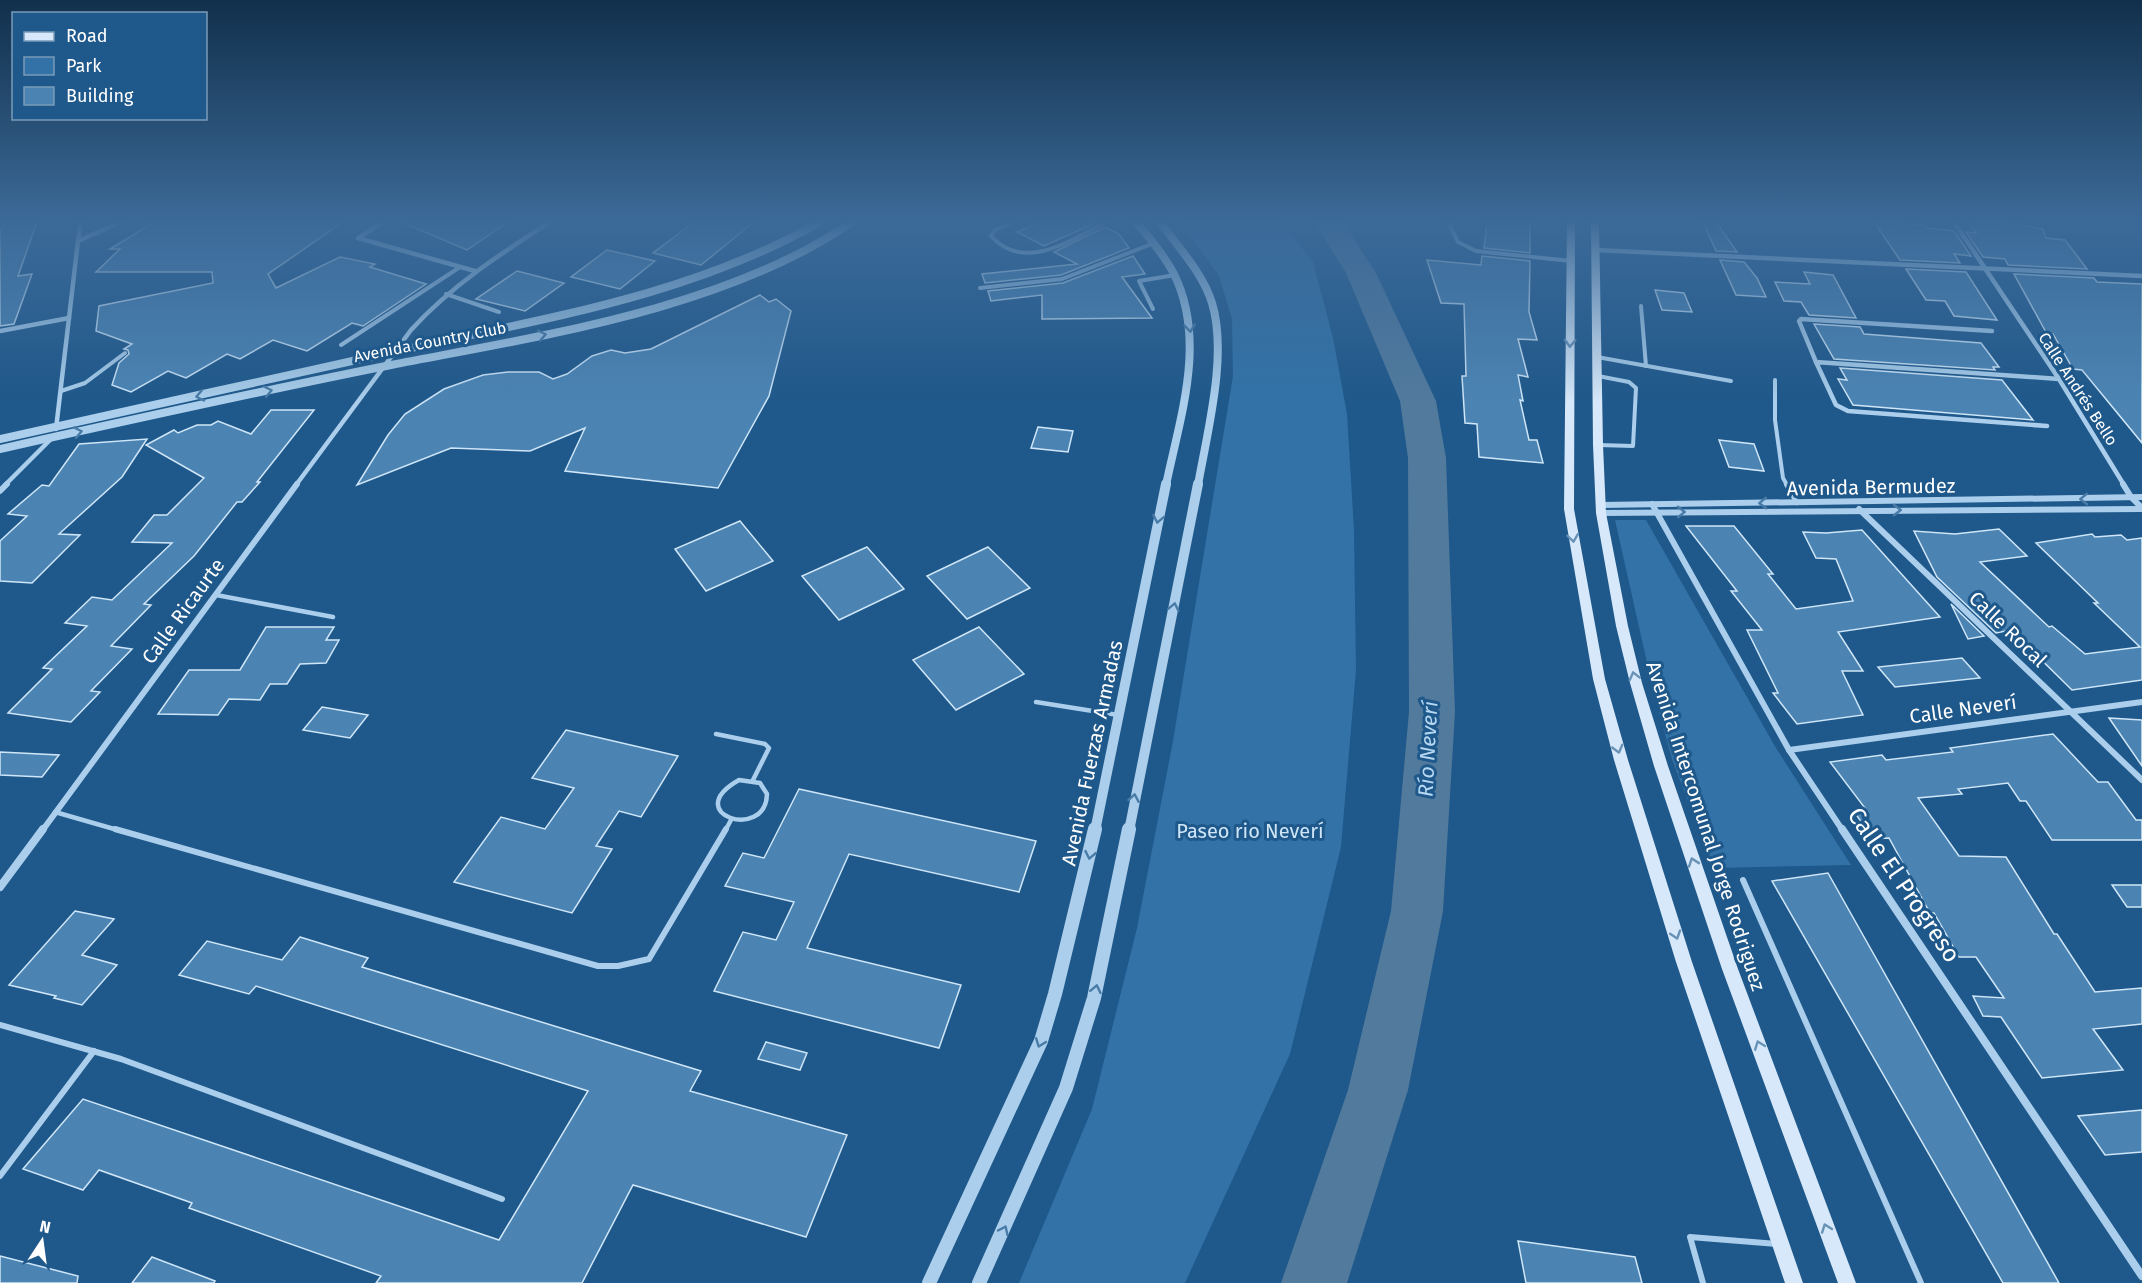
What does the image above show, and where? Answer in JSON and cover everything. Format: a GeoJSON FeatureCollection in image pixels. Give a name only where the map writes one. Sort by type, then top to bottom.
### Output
{"type":"FeatureCollection","features":[{"type":"Feature","properties":{"kind":"main road"},"geometry":{"type":"LineString","coordinates":[[1571,282],[1569,509],[1599,679],[1621,760],[1674,929],[1794,1283]]}},
{"type":"Feature","properties":{"kind":"main road","name":"Avenida Intercomunal Jorge Rodriguez"},"geometry":{"type":"LineString","coordinates":[[1596,282],[1601,509],[1622,626],[1636,683],[1661,766],[1730,969],[1847,1283]]}},
{"type":"Feature","properties":{"kind":"street"},"geometry":{"type":"LineString","coordinates":[[0,491],[54,437],[62,391],[73,282]]}},
{"type":"Feature","properties":{"kind":"street","name":"Calle Ricaurte"},"geometry":{"type":"LineString","coordinates":[[0,887],[392,354],[425,314],[461,282]]}},
{"type":"Feature","properties":{"kind":"street","name":"Avenida Country Club"},"geometry":{"type":"LineString","coordinates":[[0,439],[617,303],[688,282]]}},
{"type":"Feature","properties":{"kind":"street","name":"Avenida Country Club"},"geometry":{"type":"LineString","coordinates":[[0,449],[543,335],[660,307],[734,282]]}},
{"type":"Feature","properties":{"kind":"street","name":"Avenida Fuerzas Armadas"},"geometry":{"type":"LineString","coordinates":[[929,1283],[1041,1041],[1088,868],[1189,372],[1191,341],[1187,306],[1178,282]]}},
{"type":"Feature","properties":{"kind":"street"},"geometry":{"type":"LineString","coordinates":[[979,1283],[1066,1088],[1094,998],[1178,591],[1214,403],[1218,343],[1212,303],[1201,282]]}},
{"type":"Feature","properties":{"kind":"street","name":"Calle Andrés Bello"},"geometry":{"type":"LineString","coordinates":[[1992,282],[2059,379],[2132,497],[2142,509]]}},
{"type":"Feature","properties":{"kind":"street"},"geometry":{"type":"LineString","coordinates":[[0,330],[69,318]]}},
{"type":"Feature","properties":{"kind":"street"},"geometry":{"type":"LineString","coordinates":[[1992,331],[1801,318],[1799,321],[1836,405],[1848,411],[2047,426]]}},
{"type":"Feature","properties":{"kind":"street"},"geometry":{"type":"LineString","coordinates":[[1816,362],[2059,379]]}},
{"type":"Feature","properties":{"kind":"street","name":"Avenida Bermudez"},"geometry":{"type":"LineString","coordinates":[[1601,509],[1652,504],[2142,497]]}},
{"type":"Feature","properties":{"kind":"street","name":"Calle Rocal"},"geometry":{"type":"LineString","coordinates":[[1852,502],[2142,780]]}},
{"type":"Feature","properties":{"kind":"street","name":"Calle El Progreso"},"geometry":{"type":"LineString","coordinates":[[1652,504],[1789,750],[2142,1276]]}},
{"type":"Feature","properties":{"kind":"street","name":"Avenida Bermudez"},"geometry":{"type":"LineString","coordinates":[[1601,509],[1657,512],[2142,509]]}},
{"type":"Feature","properties":{"kind":"street","name":"Calle Neverí"},"geometry":{"type":"LineString","coordinates":[[1789,750],[2142,702]]}},
{"type":"Feature","properties":{"kind":"lane"},"geometry":{"type":"LineString","coordinates":[[341,345],[437,282]]}},
{"type":"Feature","properties":{"kind":"lane"},"geometry":{"type":"LineString","coordinates":[[981,288],[1036,282]]}},
{"type":"Feature","properties":{"kind":"lane"},"geometry":{"type":"LineString","coordinates":[[1139,282],[1153,309]]}},
{"type":"Feature","properties":{"kind":"lane"},"geometry":{"type":"LineString","coordinates":[[446,294],[499,312]]}},
{"type":"Feature","properties":{"kind":"lane"},"geometry":{"type":"LineString","coordinates":[[1641,306],[1646,366]]}},
{"type":"Feature","properties":{"kind":"lane"},"geometry":{"type":"LineString","coordinates":[[62,391],[85,383],[125,353]]}},
{"type":"Feature","properties":{"kind":"lane"},"geometry":{"type":"LineString","coordinates":[[1597,357],[1731,381]]}},
{"type":"Feature","properties":{"kind":"lane"},"geometry":{"type":"LineString","coordinates":[[1597,376],[1629,382],[1636,388],[1633,446],[1598,445]]}},
{"type":"Feature","properties":{"kind":"lane"},"geometry":{"type":"LineString","coordinates":[[1775,380],[1775,420],[1783,478],[1797,503]]}},
{"type":"Feature","properties":{"kind":"lane"},"geometry":{"type":"LineString","coordinates":[[216,595],[333,617]]}},
{"type":"Feature","properties":{"kind":"lane"},"geometry":{"type":"LineString","coordinates":[[1036,702],[1118,715]]}},
{"type":"Feature","properties":{"kind":"lane"},"geometry":{"type":"LineString","coordinates":[[716,734],[765,744],[769,748],[753,780]]}},
{"type":"Feature","properties":{"kind":"lane"},"geometry":{"type":"LineString","coordinates":[[739,780],[753,780],[760,783],[768,792],[765,805],[755,816],[747,820],[725,818],[717,809],[721,792],[739,780]]}},
{"type":"Feature","properties":{"kind":"lane"},"geometry":{"type":"LineString","coordinates":[[55,812],[598,966],[618,966],[649,959],[731,820]]}},
{"type":"Feature","properties":{"kind":"lane"},"geometry":{"type":"LineString","coordinates":[[1743,880],[1921,1283]]}},
{"type":"Feature","properties":{"kind":"lane"},"geometry":{"type":"LineString","coordinates":[[0,1025],[122,1059],[502,1199]]}},
{"type":"Feature","properties":{"kind":"lane"},"geometry":{"type":"LineString","coordinates":[[0,1176],[94,1051]]}},
{"type":"Feature","properties":{"kind":"lane"},"geometry":{"type":"LineString","coordinates":[[1703,1283],[1690,1237],[1781,1244]]}},
{"type":"Feature","properties":{"kind":"green space","name":"Paseo rio Neverí"},"geometry":{"type":"Polygon","coordinates":[[[1221,282],[1318,282],[1333,338],[1347,414],[1354,530],[1356,670],[1341,847],[1290,1054],[1185,1283],[1019,1283],[1092,1109],[1137,928],[1173,741],[1233,376],[1232,319],[1221,282]]]}},
{"type":"Feature","properties":{"kind":"green space"},"geometry":{"type":"Polygon","coordinates":[[[1615,520],[1646,520],[1776,748],[1851,865],[1713,868],[1672,759],[1654,694],[1615,520]]]}},
{"type":"Feature","properties":{"kind":"building"},"geometry":{"type":"Polygon","coordinates":[[[0,282],[29,282],[14,324],[0,326],[0,282]]]}},
{"type":"Feature","properties":{"kind":"building"},"geometry":{"type":"Polygon","coordinates":[[[272,282],[276,288],[289,282],[419,282],[426,284],[363,326],[352,323],[307,351],[273,340],[240,359],[227,354],[186,378],[168,371],[131,392],[112,385],[119,363],[129,354],[128,350],[124,349],[132,344],[96,331],[99,306],[213,283],[272,282]]]}},
{"type":"Feature","properties":{"kind":"building"},"geometry":{"type":"Polygon","coordinates":[[[501,282],[564,283],[525,311],[476,299],[501,282]]]}},
{"type":"Feature","properties":{"kind":"building"},"geometry":{"type":"Polygon","coordinates":[[[591,282],[629,282],[620,289],[591,282]]]}},
{"type":"Feature","properties":{"kind":"building"},"geometry":{"type":"Polygon","coordinates":[[[1126,282],[1152,318],[1042,319],[1042,295],[991,301],[988,291],[1063,283],[1126,282]]]}},
{"type":"Feature","properties":{"kind":"building"},"geometry":{"type":"Polygon","coordinates":[[[1434,282],[1530,282],[1529,312],[1537,340],[1518,339],[1528,377],[1518,375],[1523,401],[1520,400],[1529,440],[1537,440],[1543,463],[1479,457],[1477,424],[1465,423],[1462,376],[1466,376],[1464,304],[1441,303],[1434,282]]]}},
{"type":"Feature","properties":{"kind":"building"},"geometry":{"type":"Polygon","coordinates":[[[1730,282],[1759,282],[1766,297],[1736,295],[1730,282]]]}},
{"type":"Feature","properties":{"kind":"building"},"geometry":{"type":"Polygon","coordinates":[[[1775,282],[1810,284],[1809,282],[1837,282],[1856,318],[1809,315],[1801,302],[1784,301],[1775,282]]]}},
{"type":"Feature","properties":{"kind":"building"},"geometry":{"type":"Polygon","coordinates":[[[1914,282],[1972,282],[1997,320],[1954,316],[1945,301],[1926,300],[1914,282]]]}},
{"type":"Feature","properties":{"kind":"building"},"geometry":{"type":"Polygon","coordinates":[[[2018,282],[2142,284],[2142,443],[2082,370],[2073,369],[2053,334],[2047,334],[2018,282]]]}},
{"type":"Feature","properties":{"kind":"building"},"geometry":{"type":"Polygon","coordinates":[[[1655,290],[1684,293],[1692,312],[1662,310],[1655,290]]]}},
{"type":"Feature","properties":{"kind":"building"},"geometry":{"type":"Polygon","coordinates":[[[760,295],[769,302],[776,299],[791,311],[769,396],[718,488],[565,471],[585,428],[530,451],[451,448],[357,485],[388,435],[405,414],[444,389],[483,375],[508,372],[539,372],[553,379],[567,374],[592,356],[611,350],[625,353],[651,349],[760,295]]]}},
{"type":"Feature","properties":{"kind":"building"},"geometry":{"type":"Polygon","coordinates":[[[1814,324],[1860,327],[1864,334],[1981,343],[1999,367],[1993,367],[1995,370],[1834,359],[1814,324]]]}},
{"type":"Feature","properties":{"kind":"building"},"geometry":{"type":"Polygon","coordinates":[[[1840,368],[2002,380],[2033,420],[1853,405],[1838,379],[1847,380],[1840,368]]]}},
{"type":"Feature","properties":{"kind":"building"},"geometry":{"type":"Polygon","coordinates":[[[271,410],[314,410],[257,482],[260,482],[242,502],[237,502],[194,556],[144,604],[151,605],[111,646],[132,649],[91,691],[100,692],[71,722],[8,713],[52,669],[43,668],[87,626],[65,623],[92,597],[112,600],[172,543],[132,542],[154,515],[167,515],[204,478],[146,445],[174,430],[178,433],[197,425],[211,425],[218,421],[251,434],[271,410]]]}},
{"type":"Feature","properties":{"kind":"building"},"geometry":{"type":"Polygon","coordinates":[[[1038,427],[1073,431],[1068,452],[1031,448],[1038,427]]]}},
{"type":"Feature","properties":{"kind":"building"},"geometry":{"type":"Polygon","coordinates":[[[147,439],[122,477],[59,534],[80,535],[32,583],[0,581],[0,541],[27,516],[8,514],[42,485],[49,486],[79,444],[147,439]]]}},
{"type":"Feature","properties":{"kind":"building"},"geometry":{"type":"Polygon","coordinates":[[[1719,440],[1754,444],[1764,471],[1729,467],[1719,440]]]}},
{"type":"Feature","properties":{"kind":"building"},"geometry":{"type":"Polygon","coordinates":[[[740,521],[773,561],[706,591],[675,549],[740,521]]]}},
{"type":"Feature","properties":{"kind":"building"},"geometry":{"type":"Polygon","coordinates":[[[1686,526],[1734,526],[1773,574],[1768,574],[1796,609],[1853,601],[1836,559],[1816,558],[1803,532],[1862,530],[1940,617],[1838,632],[1863,671],[1842,671],[1863,715],[1797,724],[1773,693],[1778,693],[1747,630],[1762,630],[1731,591],[1737,591],[1686,526]]]}},
{"type":"Feature","properties":{"kind":"building"},"geometry":{"type":"Polygon","coordinates":[[[1999,529],[2027,556],[1980,562],[2049,627],[2052,626],[2085,654],[2140,647],[2036,543],[2092,534],[2095,537],[2121,535],[2127,540],[2142,538],[2142,680],[2072,690],[2011,630],[1996,633],[1937,577],[1914,531],[1955,534],[1999,529]]]}},
{"type":"Feature","properties":{"kind":"building"},"geometry":{"type":"Polygon","coordinates":[[[867,547],[904,589],[839,620],[802,576],[867,547]]]}},
{"type":"Feature","properties":{"kind":"building"},"geometry":{"type":"Polygon","coordinates":[[[988,547],[1030,588],[967,619],[927,576],[988,547]]]}},
{"type":"Feature","properties":{"kind":"building"},"geometry":{"type":"Polygon","coordinates":[[[1951,604],[1984,636],[1968,639],[1951,604]]]}},
{"type":"Feature","properties":{"kind":"building"},"geometry":{"type":"Polygon","coordinates":[[[266,627],[334,627],[326,640],[339,640],[326,663],[300,664],[287,684],[270,684],[260,700],[229,699],[218,715],[158,714],[189,670],[240,670],[266,627]]]}},
{"type":"Feature","properties":{"kind":"building"},"geometry":{"type":"Polygon","coordinates":[[[979,627],[1024,674],[956,710],[913,660],[979,627]]]}},
{"type":"Feature","properties":{"kind":"building"},"geometry":{"type":"Polygon","coordinates":[[[1962,658],[1980,678],[1895,687],[1878,667],[1962,658]]]}},
{"type":"Feature","properties":{"kind":"building"},"geometry":{"type":"Polygon","coordinates":[[[322,707],[368,715],[350,738],[303,730],[322,707]]]}},
{"type":"Feature","properties":{"kind":"building"},"geometry":{"type":"Polygon","coordinates":[[[2109,718],[2142,720],[2142,766],[2109,718]]]}},
{"type":"Feature","properties":{"kind":"building"},"geometry":{"type":"Polygon","coordinates":[[[566,730],[678,756],[641,817],[619,811],[596,846],[612,849],[572,913],[454,882],[501,817],[545,829],[574,788],[532,778],[566,730]]]}},
{"type":"Feature","properties":{"kind":"building"},"geometry":{"type":"Polygon","coordinates":[[[2053,734],[2098,782],[2108,782],[2136,820],[2142,820],[2142,840],[2052,840],[2026,801],[2020,801],[2008,783],[1958,789],[1962,794],[1918,798],[1959,856],[2006,857],[2054,934],[2057,934],[2095,992],[2142,988],[2142,1024],[2093,1029],[2123,1070],[2042,1078],[2001,1017],[1983,1016],[1973,996],[2004,998],[1976,957],[1959,957],[1934,913],[1930,913],[1889,838],[1873,839],[1855,813],[1868,812],[1830,762],[1882,755],[1886,760],[1953,752],[1950,748],[2053,734]]]}},
{"type":"Feature","properties":{"kind":"building"},"geometry":{"type":"Polygon","coordinates":[[[0,752],[59,755],[42,777],[0,775],[0,752]]]}},
{"type":"Feature","properties":{"kind":"building"},"geometry":{"type":"Polygon","coordinates":[[[799,789],[1036,841],[1019,892],[849,854],[807,948],[961,985],[939,1048],[714,991],[743,932],[776,940],[794,902],[725,886],[743,853],[764,858],[799,789]]]}},
{"type":"Feature","properties":{"kind":"building"},"geometry":{"type":"Polygon","coordinates":[[[1828,873],[2059,1283],[2003,1283],[1772,881],[1828,873]]]}},
{"type":"Feature","properties":{"kind":"building"},"geometry":{"type":"Polygon","coordinates":[[[2112,885],[2142,885],[2142,907],[2127,907],[2112,885]]]}},
{"type":"Feature","properties":{"kind":"building"},"geometry":{"type":"Polygon","coordinates":[[[75,911],[114,919],[82,955],[117,965],[82,1005],[54,998],[56,996],[9,985],[75,911]]]}},
{"type":"Feature","properties":{"kind":"building"},"geometry":{"type":"Polygon","coordinates":[[[300,937],[368,958],[362,967],[701,1071],[690,1091],[847,1135],[806,1237],[633,1185],[582,1283],[376,1283],[381,1276],[189,1208],[192,1203],[99,1170],[83,1190],[23,1169],[83,1099],[499,1240],[588,1091],[256,986],[249,994],[179,975],[207,941],[282,960],[300,937]]]}},
{"type":"Feature","properties":{"kind":"building"},"geometry":{"type":"Polygon","coordinates":[[[766,1042],[807,1053],[800,1070],[758,1059],[766,1042]]]}},
{"type":"Feature","properties":{"kind":"building"},"geometry":{"type":"Polygon","coordinates":[[[2142,1110],[2142,1152],[2105,1155],[2078,1116],[2142,1110]]]}},
{"type":"Feature","properties":{"kind":"building"},"geometry":{"type":"Polygon","coordinates":[[[1518,1241],[1635,1257],[1642,1283],[1526,1283],[1518,1241]]]}},
{"type":"Feature","properties":{"kind":"building"},"geometry":{"type":"Polygon","coordinates":[[[0,1256],[78,1276],[77,1283],[0,1283],[0,1256]]]}},
{"type":"Feature","properties":{"kind":"building"},"geometry":{"type":"Polygon","coordinates":[[[152,1257],[215,1281],[214,1283],[132,1283],[152,1257]]]}},
{"type":"Feature","properties":{"kind":"waterway","name":"Río Neverí"},"geometry":{"type":"LineString","coordinates":[[1314,1283],[1378,1090],[1417,911],[1432,712],[1427,458],[1418,401],[1365,282]]}}]}
